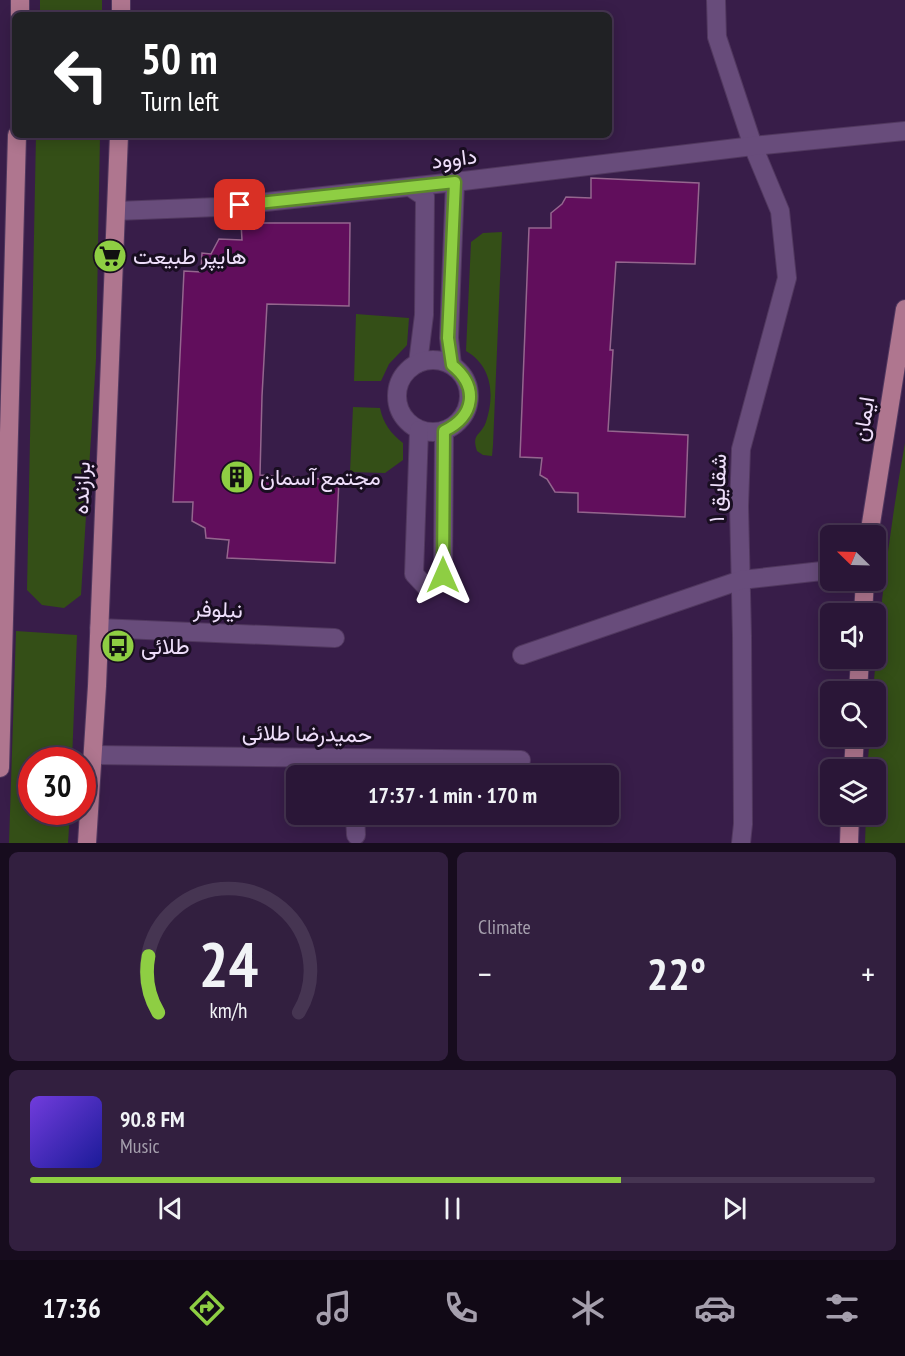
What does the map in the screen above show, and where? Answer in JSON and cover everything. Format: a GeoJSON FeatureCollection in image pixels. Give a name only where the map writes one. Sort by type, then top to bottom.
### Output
{"type":"FeatureCollection","features":[{"type":"Feature","properties":{"kind":"main road"},"geometry":{"type":"LineString","coordinates":[[0,768],[7,259],[17,138]]}},
{"type":"Feature","properties":{"kind":"main road","name":"برازنده"},"geometry":{"type":"LineString","coordinates":[[93,747],[119,138]]}},
{"type":"Feature","properties":{"kind":"main road","name":"ایمان"},"geometry":{"type":"LineString","coordinates":[[871,525],[905,309]]}},
{"type":"Feature","properties":{"kind":"main road","name":"برازنده"},"geometry":{"type":"LineString","coordinates":[[87,843],[88,825]]}},
{"type":"Feature","properties":{"kind":"main road"},"geometry":{"type":"LineString","coordinates":[[849,843],[850,825]]}},
{"type":"Feature","properties":{"kind":"street","name":"شقایق ۱"},"geometry":{"type":"LineString","coordinates":[[716,0],[717,37],[753,146],[780,210],[787,278],[741,449],[739,506],[743,824],[741,843]]}},
{"type":"Feature","properties":{"kind":"street","name":"داوود"},"geometry":{"type":"LineString","coordinates":[[116,211],[218,207],[455,182],[753,146],[905,132]]}},
{"type":"Feature","properties":{"kind":"street"},"geometry":{"type":"LineString","coordinates":[[452,365],[448,338],[455,182]]}},
{"type":"Feature","properties":{"kind":"street"},"geometry":{"type":"LineString","coordinates":[[410,187],[425,197],[424,315],[418,363]]}},
{"type":"Feature","properties":{"kind":"street"},"geometry":{"type":"LineString","coordinates":[[441,360],[452,365],[461,372],[470,393],[469,405],[464,417],[455,426],[444,431],[431,433],[419,430],[401,413],[397,402],[397,390],[401,379],[418,363],[441,360]]}},
{"type":"Feature","properties":{"kind":"street"},"geometry":{"type":"LineString","coordinates":[[419,430],[414,574],[428,589],[443,575],[444,431]]}},
{"type":"Feature","properties":{"kind":"street"},"geometry":{"type":"LineString","coordinates":[[522,655],[741,580],[820,571]]}},
{"type":"Feature","properties":{"kind":"street","name":"نیلوفر"},"geometry":{"type":"LineString","coordinates":[[99,628],[335,638]]}},
{"type":"Feature","properties":{"kind":"street","name":"حمیدرضا طلائی"},"geometry":{"type":"LineString","coordinates":[[96,755],[311,765]]}},
{"type":"Feature","properties":{"kind":"street","name":"حمیدرضا طلائی"},"geometry":{"type":"LineString","coordinates":[[402,765],[521,760]]}},
{"type":"Feature","properties":{"kind":"street"},"geometry":{"type":"LineString","coordinates":[[356,825],[356,835]]}},
{"type":"Feature","properties":{"kind":"green space"},"geometry":{"type":"Polygon","coordinates":[[[40,0],[102,0],[102,12],[40,12],[40,0]]]}},
{"type":"Feature","properties":{"kind":"green space"},"geometry":{"type":"Polygon","coordinates":[[[36,138],[100,138],[96,359],[81,595],[64,608],[42,605],[27,590],[36,138]]]}},
{"type":"Feature","properties":{"kind":"green space"},"geometry":{"type":"Polygon","coordinates":[[[502,232],[492,456],[483,455],[477,451],[475,445],[477,435],[484,427],[489,412],[489,382],[481,365],[466,351],[471,242],[483,233],[502,232]]]}},
{"type":"Feature","properties":{"kind":"green space"},"geometry":{"type":"Polygon","coordinates":[[[356,314],[409,318],[407,345],[389,364],[381,381],[354,381],[356,314]]]}},
{"type":"Feature","properties":{"kind":"green space"},"geometry":{"type":"Polygon","coordinates":[[[353,407],[380,408],[388,428],[403,443],[403,460],[385,473],[350,472],[353,407]]]}},
{"type":"Feature","properties":{"kind":"green space"},"geometry":{"type":"Polygon","coordinates":[[[905,443],[905,843],[865,843],[866,825],[886,825],[886,759],[868,759],[869,747],[886,747],[886,681],[874,681],[875,669],[886,669],[886,603],[882,603],[883,591],[886,591],[886,567],[905,443]]]}},
{"type":"Feature","properties":{"kind":"green space"},"geometry":{"type":"Polygon","coordinates":[[[16,631],[77,635],[73,747],[18,747],[18,825],[69,825],[68,843],[9,843],[16,631]]]}},
{"type":"Feature","properties":{"kind":"building"},"geometry":{"type":"Polygon","coordinates":[[[591,178],[699,183],[695,264],[616,262],[610,350],[613,350],[608,431],[688,435],[685,517],[578,512],[578,493],[555,492],[547,479],[540,475],[542,458],[520,457],[529,228],[551,228],[551,213],[562,204],[566,197],[591,198],[591,178]]]}},
{"type":"Feature","properties":{"kind":"building"},"geometry":{"type":"Polygon","coordinates":[[[241,223],[350,223],[349,306],[267,304],[262,396],[260,475],[339,480],[335,563],[227,558],[229,540],[206,538],[205,528],[192,521],[193,502],[173,502],[184,271],[201,272],[202,253],[211,254],[219,239],[242,240],[241,223]]]}},
{"type":"Feature","properties":{"kind":"place","name":"هایپر طبیعت"},"geometry":{"type":"Point","coordinates":[110,256]}},
{"type":"Feature","properties":{"kind":"place","name":"مجتمع آسمان"},"geometry":{"type":"Point","coordinates":[237,477]}},
{"type":"Feature","properties":{"kind":"place","name":"طلائی"},"geometry":{"type":"Point","coordinates":[118,646]}},
{"type":"Feature","properties":{"kind":"route"},"geometry":{"type":"LineString","coordinates":[[240,205],[455,182],[448,338],[452,365],[461,372],[470,393],[469,405],[464,417],[455,426],[444,431],[443,575]]}}]}
